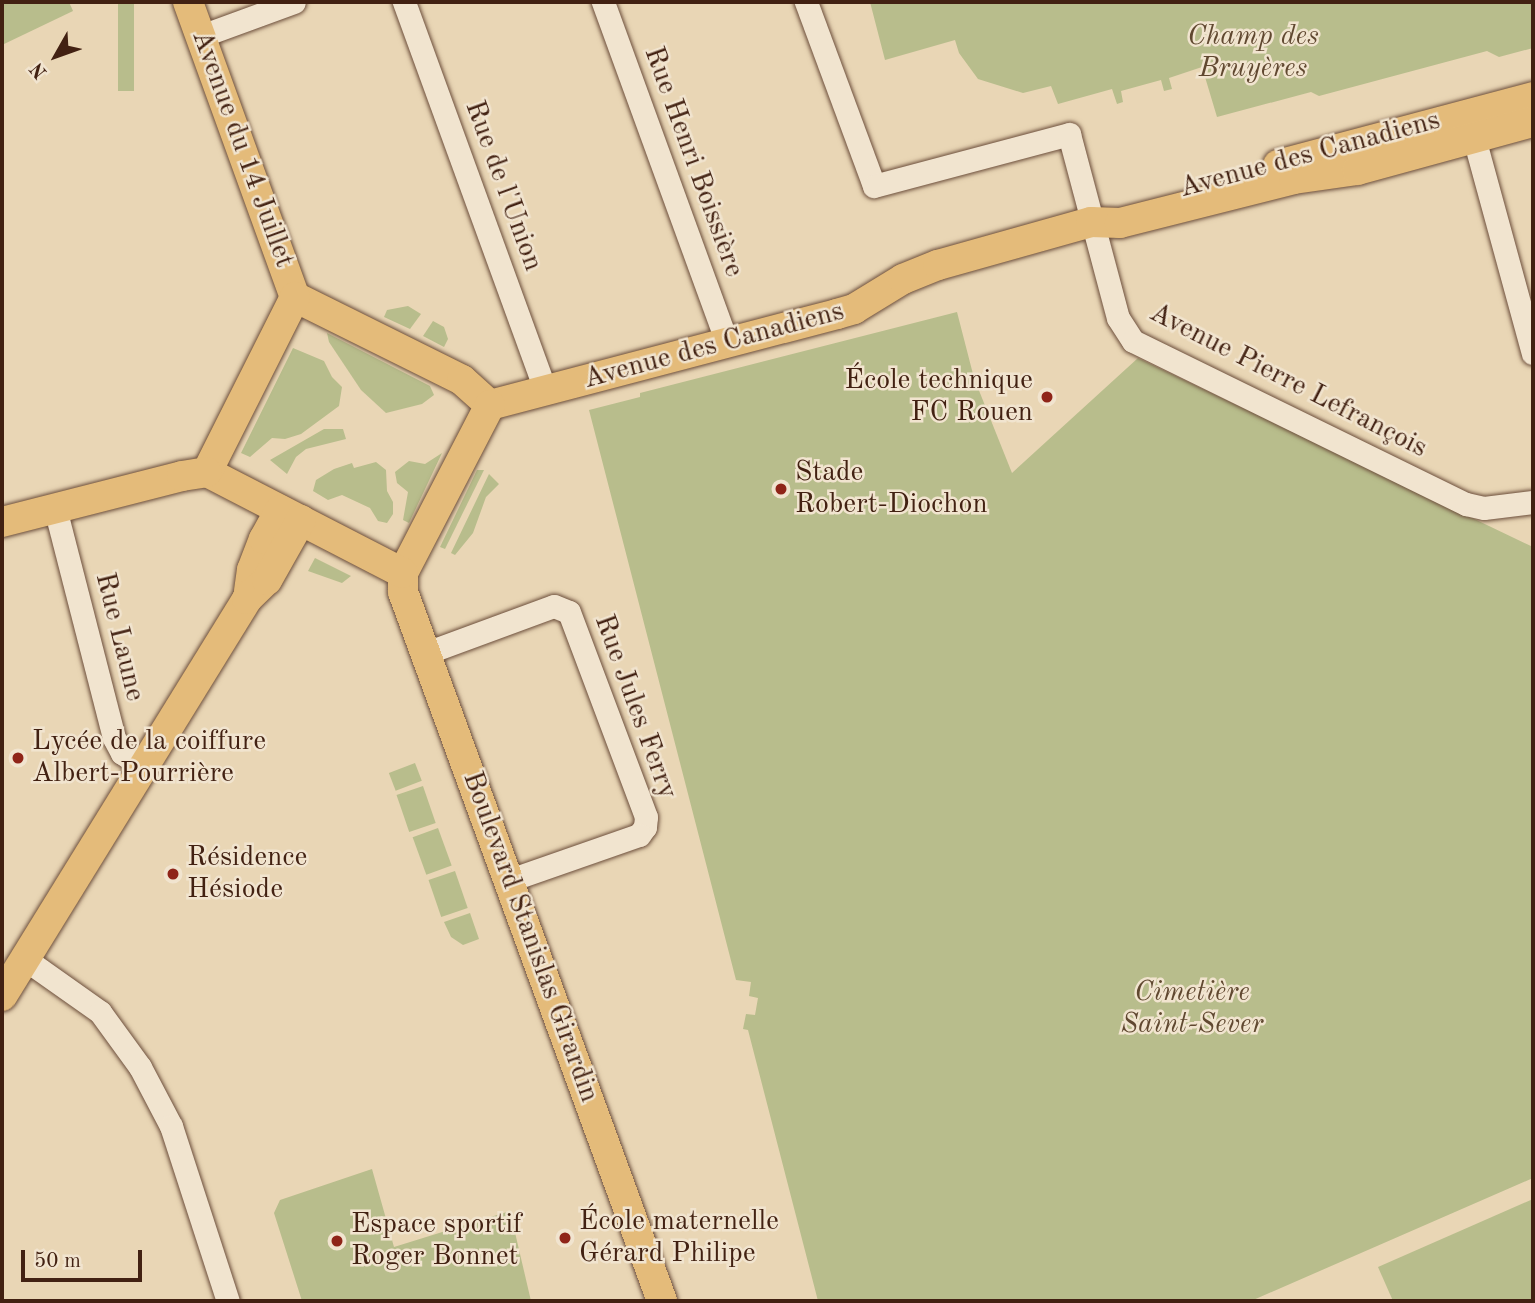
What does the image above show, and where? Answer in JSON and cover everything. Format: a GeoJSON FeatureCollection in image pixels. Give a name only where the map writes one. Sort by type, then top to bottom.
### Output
{"type":"FeatureCollection","features":[{"type":"Feature","properties":{"kind":"main road","name":"Avenue du 14 Juillet"},"geometry":{"type":"LineString","coordinates":[[188,2],[295,297]]}},
{"type":"Feature","properties":{"kind":"main road","name":"Avenue des Canadiens"},"geometry":{"type":"LineString","coordinates":[[1091,222],[1115,206],[1141,198],[1208,184],[1533,97]]}},
{"type":"Feature","properties":{"kind":"main road","name":"Avenue des Canadiens"},"geometry":{"type":"LineString","coordinates":[[491,405],[854,309],[903,279],[938,265],[1091,222],[1120,223],[1294,179],[1357,170],[1533,122]]}},
{"type":"Feature","properties":{"kind":"main road"},"geometry":{"type":"LineString","coordinates":[[2,522],[207,472],[403,573],[491,405],[462,380],[295,297],[207,472]]}},
{"type":"Feature","properties":{"kind":"main road"},"geometry":{"type":"LineString","coordinates":[[2,996],[14,960],[65,892],[247,600],[267,580],[291,515]]}},
{"type":"Feature","properties":{"kind":"main road","name":"Boulevard Stanislas Girardin"},"geometry":{"type":"LineString","coordinates":[[403,573],[403,592],[662,1301]]}},
{"type":"Feature","properties":{"kind":"street"},"geometry":{"type":"LineString","coordinates":[[201,36],[294,2]]}},
{"type":"Feature","properties":{"kind":"street","name":"Rue de l'Union"},"geometry":{"type":"LineString","coordinates":[[404,2],[545,390]]}},
{"type":"Feature","properties":{"kind":"street","name":"Rue Henri Boissière"},"geometry":{"type":"LineString","coordinates":[[603,2],[727,343]]}},
{"type":"Feature","properties":{"kind":"street","name":"Avenue Pierre Lefrançois"},"geometry":{"type":"LineString","coordinates":[[806,2],[874,186],[1069,134],[1118,318],[1133,341],[1466,505],[1484,508],[1533,502]]}},
{"type":"Feature","properties":{"kind":"street"},"geometry":{"type":"LineString","coordinates":[[1474,138],[1533,353]]}},
{"type":"Feature","properties":{"kind":"street","name":"Rue Laune"},"geometry":{"type":"LineString","coordinates":[[55,509],[114,738],[122,753],[144,768]]}},
{"type":"Feature","properties":{"kind":"street","name":"Rue Jules Ferry"},"geometry":{"type":"LineString","coordinates":[[426,653],[554,606],[569,611],[646,817],[645,827],[639,835],[510,880]]}},
{"type":"Feature","properties":{"kind":"street"},"geometry":{"type":"LineString","coordinates":[[14,960],[100,1013],[140,1067],[171,1126],[228,1301]]}},
{"type":"Feature","properties":{"kind":"green space"},"geometry":{"type":"Polygon","coordinates":[[[2,2],[69,2],[73,11],[2,45],[2,2]]]}},
{"type":"Feature","properties":{"kind":"green space"},"geometry":{"type":"Polygon","coordinates":[[[118,2],[134,2],[134,91],[118,91],[118,2]]]}},
{"type":"Feature","properties":{"kind":"green space","name":"Champ des Bruyères"},"geometry":{"type":"Polygon","coordinates":[[[870,2],[1533,2],[1533,48],[1499,57],[1487,51],[1319,96],[1311,92],[1217,117],[1202,67],[1169,78],[1172,89],[1164,91],[1161,80],[1121,91],[1123,102],[1117,104],[1112,89],[1058,104],[1051,86],[1023,93],[978,79],[959,53],[955,40],[885,60],[870,2]]]}},
{"type":"Feature","properties":{"kind":"green space"},"geometry":{"type":"Polygon","coordinates":[[[408,306],[421,314],[410,329],[384,317],[387,310],[408,306]]]}},
{"type":"Feature","properties":{"kind":"green space","name":"Cimetière Saint-Sever"},"geometry":{"type":"Polygon","coordinates":[[[957,312],[974,378],[1012,473],[1138,358],[1533,547],[1533,1178],[1251,1301],[818,1301],[748,1030],[743,1029],[746,1014],[755,1015],[758,998],[749,996],[751,982],[736,980],[589,410],[640,397],[640,393],[957,312]]]}},
{"type":"Feature","properties":{"kind":"green space"},"geometry":{"type":"Polygon","coordinates":[[[433,321],[444,327],[448,339],[444,347],[423,336],[433,321]]]}},
{"type":"Feature","properties":{"kind":"green space"},"geometry":{"type":"Polygon","coordinates":[[[327,333],[430,386],[434,395],[422,404],[386,413],[361,390],[329,342],[327,333]]]}},
{"type":"Feature","properties":{"kind":"green space"},"geometry":{"type":"Polygon","coordinates":[[[293,348],[324,361],[332,377],[342,387],[339,406],[301,434],[285,439],[272,438],[250,457],[241,453],[293,348]]]}},
{"type":"Feature","properties":{"kind":"green space"},"geometry":{"type":"Polygon","coordinates":[[[324,429],[343,429],[346,439],[306,449],[296,457],[287,474],[270,460],[324,429]]]}},
{"type":"Feature","properties":{"kind":"green space"},"geometry":{"type":"Polygon","coordinates":[[[442,453],[409,523],[403,520],[408,492],[397,483],[395,472],[409,461],[425,464],[442,453]]]}},
{"type":"Feature","properties":{"kind":"green space"},"geometry":{"type":"Polygon","coordinates":[[[376,462],[386,470],[387,491],[393,502],[393,514],[387,523],[378,521],[370,508],[342,495],[328,500],[313,491],[316,480],[334,469],[352,463],[354,468],[376,462]]]}},
{"type":"Feature","properties":{"kind":"green space"},"geometry":{"type":"Polygon","coordinates":[[[477,470],[484,470],[445,549],[440,547],[477,470]]]}},
{"type":"Feature","properties":{"kind":"green space"},"geometry":{"type":"Polygon","coordinates":[[[489,474],[499,484],[486,497],[473,533],[455,555],[451,553],[489,474]]]}},
{"type":"Feature","properties":{"kind":"green space"},"geometry":{"type":"Polygon","coordinates":[[[315,558],[351,576],[342,583],[308,571],[315,558]]]}},
{"type":"Feature","properties":{"kind":"green space"},"geometry":{"type":"Polygon","coordinates":[[[415,763],[422,781],[396,791],[389,773],[415,763]]]}},
{"type":"Feature","properties":{"kind":"green space"},"geometry":{"type":"Polygon","coordinates":[[[423,786],[436,823],[409,832],[397,795],[423,786]]]}},
{"type":"Feature","properties":{"kind":"green space"},"geometry":{"type":"Polygon","coordinates":[[[438,828],[452,866],[426,875],[413,837],[438,828]]]}},
{"type":"Feature","properties":{"kind":"green space"},"geometry":{"type":"Polygon","coordinates":[[[455,871],[468,908],[441,917],[429,880],[455,871]]]}},
{"type":"Feature","properties":{"kind":"green space"},"geometry":{"type":"Polygon","coordinates":[[[470,913],[479,939],[463,945],[451,937],[444,922],[470,913]]]}},
{"type":"Feature","properties":{"kind":"green space","name":"Espace sportif Roger Bonnet"},"geometry":{"type":"Polygon","coordinates":[[[372,1169],[394,1247],[510,1211],[531,1301],[302,1301],[274,1213],[280,1200],[372,1169]]]}},
{"type":"Feature","properties":{"kind":"green space"},"geometry":{"type":"Polygon","coordinates":[[[1533,1199],[1533,1301],[1393,1301],[1378,1267],[1533,1199]]]}},
{"type":"Feature","properties":{"kind":"place","name":"École technique FC Rouen"},"geometry":{"type":"Point","coordinates":[1047,397]}},
{"type":"Feature","properties":{"kind":"place","name":"Stade Robert-Diochon"},"geometry":{"type":"Point","coordinates":[781,489]}},
{"type":"Feature","properties":{"kind":"place","name":"Lycée de la coiffure Albert-Pourrière"},"geometry":{"type":"Point","coordinates":[18,758]}},
{"type":"Feature","properties":{"kind":"place","name":"Résidence Hésiode"},"geometry":{"type":"Point","coordinates":[173,874]}},
{"type":"Feature","properties":{"kind":"place","name":"École maternelle Gérard Philipe"},"geometry":{"type":"Point","coordinates":[565,1238]}},
{"type":"Feature","properties":{"kind":"place","name":"Espace sportif Roger Bonnet"},"geometry":{"type":"Point","coordinates":[337,1241]}}]}
